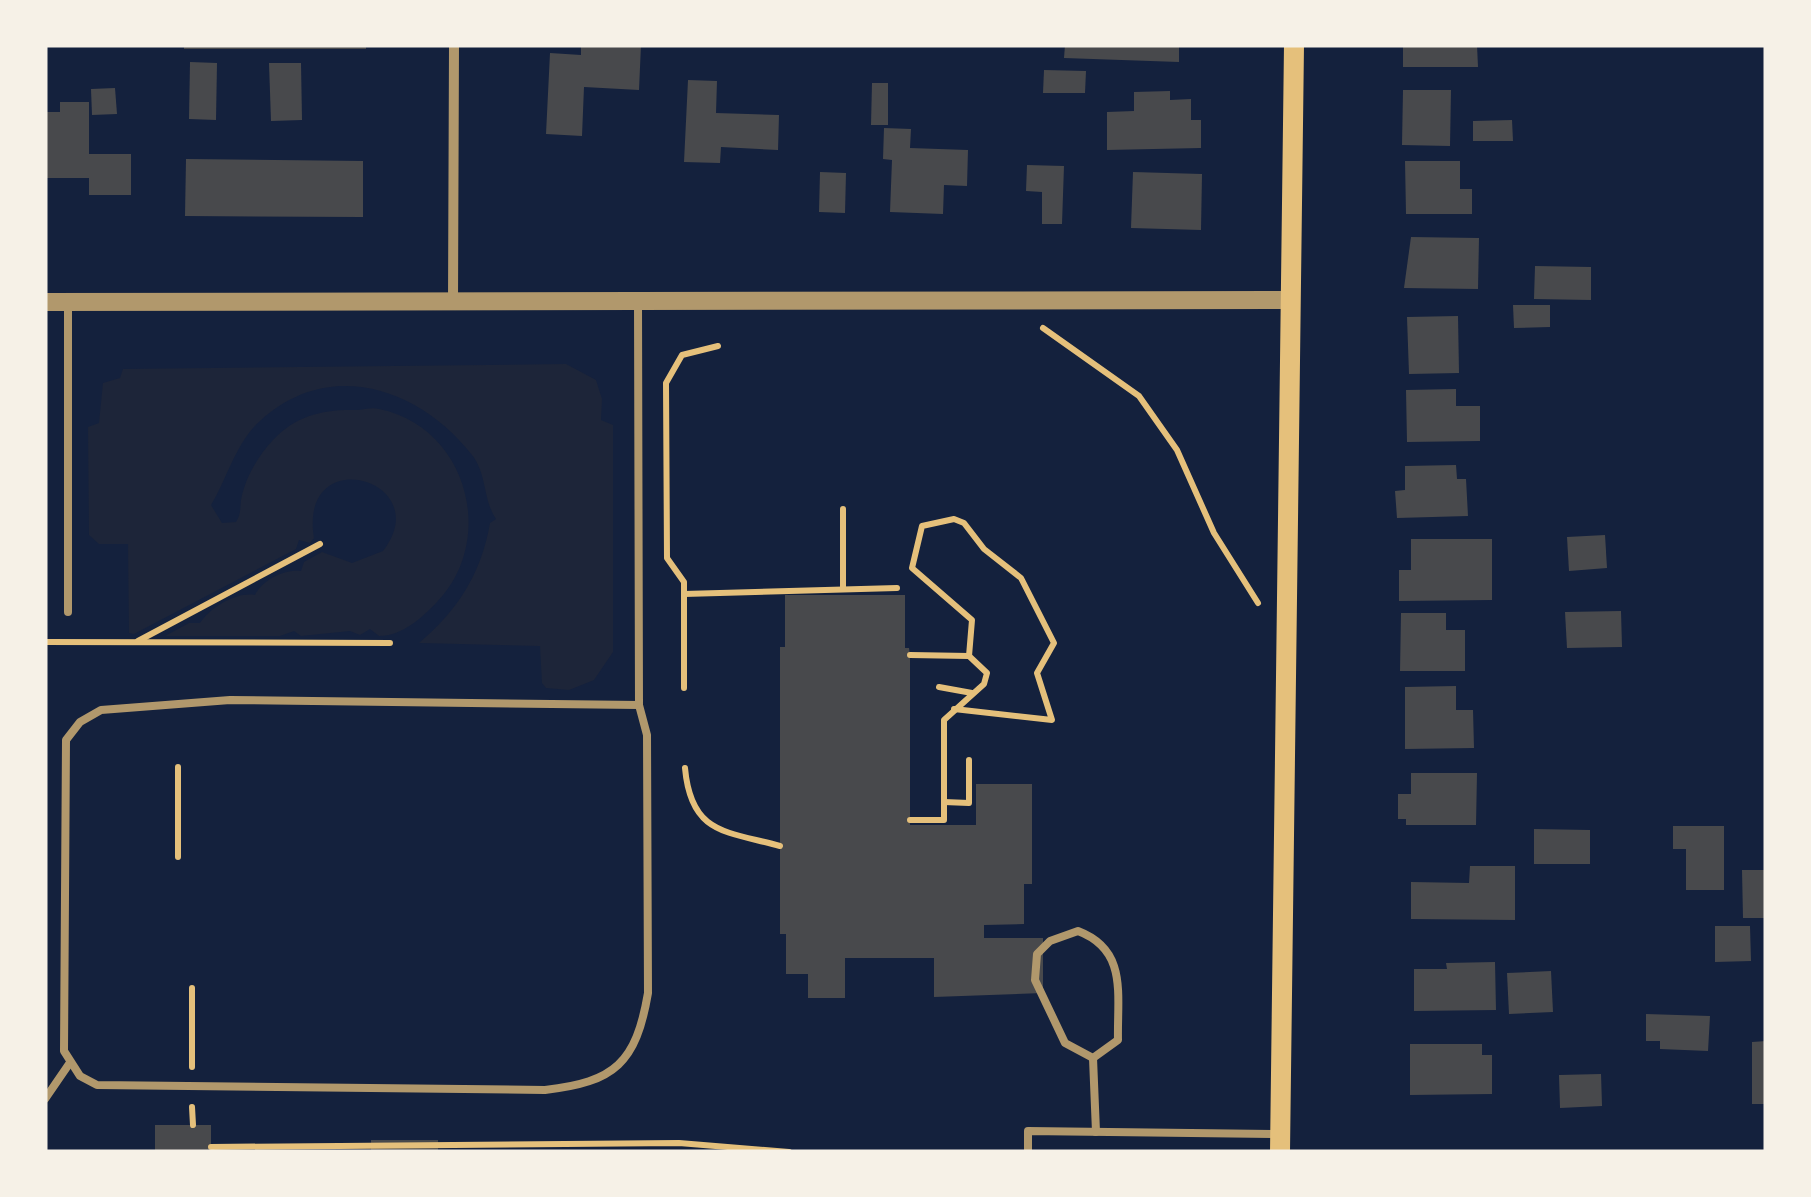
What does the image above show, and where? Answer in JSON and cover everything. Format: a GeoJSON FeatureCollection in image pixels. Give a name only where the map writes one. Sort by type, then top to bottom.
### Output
{"type":"FeatureCollection","features":[{"type":"Feature","properties":{"kind":"main road"},"geometry":{"type":"LineString","coordinates":[[1282,1146],[1294,45]]}},
{"type":"Feature","properties":{"kind":"street"},"geometry":{"type":"LineString","coordinates":[[453,302],[454,45]]}},
{"type":"Feature","properties":{"kind":"street"},"geometry":{"type":"LineString","coordinates":[[45,302],[1290,300]]}},
{"type":"Feature","properties":{"kind":"lane"},"geometry":{"type":"LineString","coordinates":[[68,302],[68,612]]}},
{"type":"Feature","properties":{"kind":"lane"},"geometry":{"type":"LineString","coordinates":[[638,302],[640,705],[647,735],[648,993],[642,1028],[631,1052],[612,1073],[584,1085],[545,1090],[97,1085],[70,1064],[64,1051],[66,740],[80,722],[101,710],[230,700],[640,705]]}},
{"type":"Feature","properties":{"kind":"lane"},"geometry":{"type":"LineString","coordinates":[[1078,931],[1096,938],[1110,951],[1116,970],[1118,1040],[1093,1058],[1065,1043],[1036,980],[1037,954],[1050,941],[1078,931]]}},
{"type":"Feature","properties":{"kind":"lane"},"geometry":{"type":"LineString","coordinates":[[1093,1058],[1096,1132]]}},
{"type":"Feature","properties":{"kind":"lane"},"geometry":{"type":"LineString","coordinates":[[45,1099],[70,1064]]}},
{"type":"Feature","properties":{"kind":"lane"},"geometry":{"type":"LineString","coordinates":[[1028,1152],[1028,1131],[1096,1132],[1282,1146]]}},
{"type":"Feature","properties":{"kind":"path"},"geometry":{"type":"LineString","coordinates":[[1063,340],[1139,396],[1177,450],[1214,534],[1286,647]]}},
{"type":"Feature","properties":{"kind":"path"},"geometry":{"type":"LineString","coordinates":[[684,688],[684,582],[667,558],[666,383],[682,355],[718,346]]}},
{"type":"Feature","properties":{"kind":"path"},"geometry":{"type":"LineString","coordinates":[[842,509],[842,587]]}},
{"type":"Feature","properties":{"kind":"path"},"geometry":{"type":"LineString","coordinates":[[954,709],[1052,720],[1037,673],[1054,643],[1021,578],[984,550],[964,522],[954,519],[922,526],[912,568],[972,620],[969,656]]}},
{"type":"Feature","properties":{"kind":"path"},"geometry":{"type":"LineString","coordinates":[[136,642],[320,544]]}},
{"type":"Feature","properties":{"kind":"path"},"geometry":{"type":"LineString","coordinates":[[684,594],[897,588]]}},
{"type":"Feature","properties":{"kind":"path"},"geometry":{"type":"LineString","coordinates":[[45,642],[390,643]]}},
{"type":"Feature","properties":{"kind":"path"},"geometry":{"type":"LineString","coordinates":[[910,655],[969,656],[987,673],[984,684],[954,709],[944,726],[944,820],[910,820]]}},
{"type":"Feature","properties":{"kind":"path"},"geometry":{"type":"LineString","coordinates":[[939,687],[973,694]]}},
{"type":"Feature","properties":{"kind":"path"},"geometry":{"type":"LineString","coordinates":[[944,802],[969,803],[969,760]]}},
{"type":"Feature","properties":{"kind":"path"},"geometry":{"type":"LineString","coordinates":[[178,767],[178,856]]}},
{"type":"Feature","properties":{"kind":"path"},"geometry":{"type":"LineString","coordinates":[[685,768],[687,796],[706,824],[780,846]]}},
{"type":"Feature","properties":{"kind":"path"},"geometry":{"type":"LineString","coordinates":[[192,988],[192,1068]]}},
{"type":"Feature","properties":{"kind":"path"},"geometry":{"type":"LineString","coordinates":[[192,1106],[192,1125]]}},
{"type":"Feature","properties":{"kind":"path"},"geometry":{"type":"LineString","coordinates":[[211,1146],[660,1143],[789,1152]]}},
{"type":"Feature","properties":{"kind":"path"},"geometry":{"type":"LineString","coordinates":[[658,1152],[660,1143]]}},
{"type":"Feature","properties":{"kind":"shaded area"},"geometry":{"type":"Polygon","coordinates":[[[566,364],[596,380],[602,399],[601,420],[613,425],[613,652],[594,680],[569,690],[546,688],[542,683],[540,646],[419,643],[466,590],[481,559],[490,523],[496,519],[477,462],[451,432],[427,412],[400,398],[344,386],[315,390],[287,401],[260,421],[238,450],[211,505],[222,523],[236,522],[257,460],[282,431],[301,419],[333,411],[373,408],[410,420],[434,438],[452,462],[464,489],[468,518],[466,548],[455,577],[437,602],[411,625],[379,636],[370,629],[360,635],[350,631],[301,636],[294,631],[280,636],[165,636],[189,623],[200,623],[232,598],[255,595],[275,576],[301,571],[304,562],[322,552],[352,563],[383,551],[395,526],[393,505],[381,490],[363,481],[343,480],[326,489],[315,508],[314,538],[310,543],[299,540],[296,549],[134,634],[129,633],[128,544],[99,544],[89,535],[88,427],[99,423],[103,383],[120,378],[123,369],[566,364]]]}},
{"type":"Feature","properties":{"kind":"building"},"geometry":{"type":"Polygon","coordinates":[[[184,45],[366,45],[366,49],[184,49],[184,45]]]}},
{"type":"Feature","properties":{"kind":"building"},"geometry":{"type":"Polygon","coordinates":[[[581,45],[641,45],[639,90],[584,87],[582,136],[546,134],[550,53],[581,55],[581,45]]]}},
{"type":"Feature","properties":{"kind":"building"},"geometry":{"type":"Polygon","coordinates":[[[1065,45],[1179,45],[1179,62],[1064,58],[1065,45]]]}},
{"type":"Feature","properties":{"kind":"building"},"geometry":{"type":"Polygon","coordinates":[[[1403,45],[1477,45],[1478,67],[1403,67],[1403,45]]]}},
{"type":"Feature","properties":{"kind":"building"},"geometry":{"type":"Polygon","coordinates":[[[190,62],[217,63],[216,120],[189,119],[190,62]]]}},
{"type":"Feature","properties":{"kind":"building"},"geometry":{"type":"Polygon","coordinates":[[[269,63],[301,63],[302,120],[271,121],[269,63]]]}},
{"type":"Feature","properties":{"kind":"building"},"geometry":{"type":"Polygon","coordinates":[[[1044,70],[1086,71],[1085,93],[1043,93],[1044,70]]]}},
{"type":"Feature","properties":{"kind":"building"},"geometry":{"type":"Polygon","coordinates":[[[688,80],[717,81],[716,113],[779,115],[778,150],[721,147],[720,163],[684,162],[688,80]]]}},
{"type":"Feature","properties":{"kind":"building"},"geometry":{"type":"Polygon","coordinates":[[[872,83],[888,83],[888,125],[871,125],[872,83]]]}},
{"type":"Feature","properties":{"kind":"building"},"geometry":{"type":"Polygon","coordinates":[[[115,88],[117,114],[92,115],[91,89],[115,88]]]}},
{"type":"Feature","properties":{"kind":"building"},"geometry":{"type":"Polygon","coordinates":[[[1403,90],[1451,90],[1450,146],[1402,145],[1403,90]]]}},
{"type":"Feature","properties":{"kind":"building"},"geometry":{"type":"Polygon","coordinates":[[[1170,91],[1170,100],[1191,99],[1191,120],[1201,120],[1201,148],[1107,150],[1107,112],[1134,111],[1134,92],[1170,91]]]}},
{"type":"Feature","properties":{"kind":"building"},"geometry":{"type":"Polygon","coordinates":[[[60,102],[89,102],[89,154],[131,154],[131,195],[89,195],[89,178],[45,178],[45,112],[60,112],[60,102]]]}},
{"type":"Feature","properties":{"kind":"building"},"geometry":{"type":"Polygon","coordinates":[[[1512,120],[1513,141],[1473,141],[1473,121],[1512,120]]]}},
{"type":"Feature","properties":{"kind":"building"},"geometry":{"type":"Polygon","coordinates":[[[884,128],[911,129],[910,148],[968,150],[967,186],[944,185],[943,214],[890,212],[892,160],[883,159],[884,128]]]}},
{"type":"Feature","properties":{"kind":"building"},"geometry":{"type":"Polygon","coordinates":[[[186,159],[363,161],[363,217],[185,216],[186,159]]]}},
{"type":"Feature","properties":{"kind":"building"},"geometry":{"type":"Polygon","coordinates":[[[1405,161],[1460,161],[1460,189],[1472,189],[1472,214],[1406,214],[1405,161]]]}},
{"type":"Feature","properties":{"kind":"building"},"geometry":{"type":"Polygon","coordinates":[[[1027,165],[1064,166],[1062,224],[1042,224],[1042,192],[1026,191],[1027,165]]]}},
{"type":"Feature","properties":{"kind":"building"},"geometry":{"type":"Polygon","coordinates":[[[820,172],[846,173],[845,213],[819,212],[820,172]]]}},
{"type":"Feature","properties":{"kind":"building"},"geometry":{"type":"Polygon","coordinates":[[[1133,172],[1202,174],[1201,230],[1131,228],[1133,172]]]}},
{"type":"Feature","properties":{"kind":"building"},"geometry":{"type":"Polygon","coordinates":[[[1411,237],[1479,238],[1478,289],[1404,288],[1411,237]]]}},
{"type":"Feature","properties":{"kind":"building"},"geometry":{"type":"Polygon","coordinates":[[[1535,266],[1591,267],[1591,300],[1534,299],[1535,266]]]}},
{"type":"Feature","properties":{"kind":"building"},"geometry":{"type":"Polygon","coordinates":[[[1513,305],[1550,305],[1550,327],[1514,328],[1513,305]]]}},
{"type":"Feature","properties":{"kind":"building"},"geometry":{"type":"Polygon","coordinates":[[[1458,316],[1459,373],[1409,374],[1407,317],[1458,316]]]}},
{"type":"Feature","properties":{"kind":"building"},"geometry":{"type":"Polygon","coordinates":[[[1456,389],[1456,406],[1480,406],[1480,441],[1407,442],[1406,390],[1456,389]]]}},
{"type":"Feature","properties":{"kind":"building"},"geometry":{"type":"Polygon","coordinates":[[[1456,465],[1457,479],[1466,479],[1468,516],[1397,518],[1395,491],[1405,490],[1405,466],[1456,465]]]}},
{"type":"Feature","properties":{"kind":"building"},"geometry":{"type":"Polygon","coordinates":[[[1605,535],[1607,568],[1569,571],[1567,537],[1605,535]]]}},
{"type":"Feature","properties":{"kind":"building"},"geometry":{"type":"Polygon","coordinates":[[[1411,539],[1492,539],[1492,600],[1399,601],[1399,570],[1411,570],[1411,539]]]}},
{"type":"Feature","properties":{"kind":"building"},"geometry":{"type":"Polygon","coordinates":[[[785,595],[905,595],[905,648],[909,648],[910,655],[910,825],[976,825],[976,784],[1032,784],[1032,884],[1024,884],[1024,924],[984,925],[984,938],[1043,938],[1043,993],[934,997],[934,958],[845,958],[845,998],[808,998],[808,974],[786,974],[786,934],[780,934],[780,647],[785,647],[785,595]]]}},
{"type":"Feature","properties":{"kind":"building"},"geometry":{"type":"Polygon","coordinates":[[[1621,611],[1622,647],[1567,648],[1565,612],[1621,611]]]}},
{"type":"Feature","properties":{"kind":"building"},"geometry":{"type":"Polygon","coordinates":[[[1401,613],[1446,613],[1446,630],[1465,630],[1465,671],[1400,671],[1401,613]]]}},
{"type":"Feature","properties":{"kind":"building"},"geometry":{"type":"Polygon","coordinates":[[[1456,686],[1456,710],[1473,710],[1474,748],[1405,749],[1405,687],[1456,686]]]}},
{"type":"Feature","properties":{"kind":"building"},"geometry":{"type":"Polygon","coordinates":[[[1411,773],[1477,773],[1476,825],[1406,825],[1406,819],[1398,819],[1398,794],[1411,794],[1411,773]]]}},
{"type":"Feature","properties":{"kind":"building"},"geometry":{"type":"Polygon","coordinates":[[[1673,826],[1724,826],[1724,890],[1686,890],[1686,849],[1673,849],[1673,826]]]}},
{"type":"Feature","properties":{"kind":"building"},"geometry":{"type":"Polygon","coordinates":[[[1534,829],[1590,830],[1590,864],[1534,864],[1534,829]]]}},
{"type":"Feature","properties":{"kind":"building"},"geometry":{"type":"Polygon","coordinates":[[[1470,866],[1515,866],[1515,920],[1411,919],[1411,882],[1469,883],[1470,866]]]}},
{"type":"Feature","properties":{"kind":"building"},"geometry":{"type":"Polygon","coordinates":[[[1742,870],[1766,870],[1766,918],[1743,918],[1742,870]]]}},
{"type":"Feature","properties":{"kind":"building"},"geometry":{"type":"Polygon","coordinates":[[[1715,926],[1750,926],[1751,961],[1715,962],[1715,926]]]}},
{"type":"Feature","properties":{"kind":"building"},"geometry":{"type":"Polygon","coordinates":[[[1495,962],[1496,1010],[1414,1011],[1414,969],[1447,969],[1446,963],[1495,962]]]}},
{"type":"Feature","properties":{"kind":"building"},"geometry":{"type":"Polygon","coordinates":[[[1551,971],[1553,1012],[1509,1014],[1507,973],[1551,971]]]}},
{"type":"Feature","properties":{"kind":"building"},"geometry":{"type":"Polygon","coordinates":[[[1646,1014],[1710,1016],[1708,1051],[1660,1049],[1660,1041],[1646,1041],[1646,1014]]]}},
{"type":"Feature","properties":{"kind":"building"},"geometry":{"type":"Polygon","coordinates":[[[1766,1041],[1766,1104],[1752,1104],[1752,1042],[1766,1041]]]}},
{"type":"Feature","properties":{"kind":"building"},"geometry":{"type":"Polygon","coordinates":[[[1410,1044],[1482,1044],[1482,1055],[1492,1055],[1492,1094],[1410,1095],[1410,1044]]]}},
{"type":"Feature","properties":{"kind":"building"},"geometry":{"type":"Polygon","coordinates":[[[1601,1074],[1602,1106],[1560,1108],[1559,1075],[1601,1074]]]}},
{"type":"Feature","properties":{"kind":"building"},"geometry":{"type":"Polygon","coordinates":[[[155,1125],[211,1125],[211,1152],[155,1152],[155,1125]]]}},
{"type":"Feature","properties":{"kind":"building"},"geometry":{"type":"Polygon","coordinates":[[[371,1140],[438,1140],[438,1152],[371,1152],[371,1140]]]}}]}
